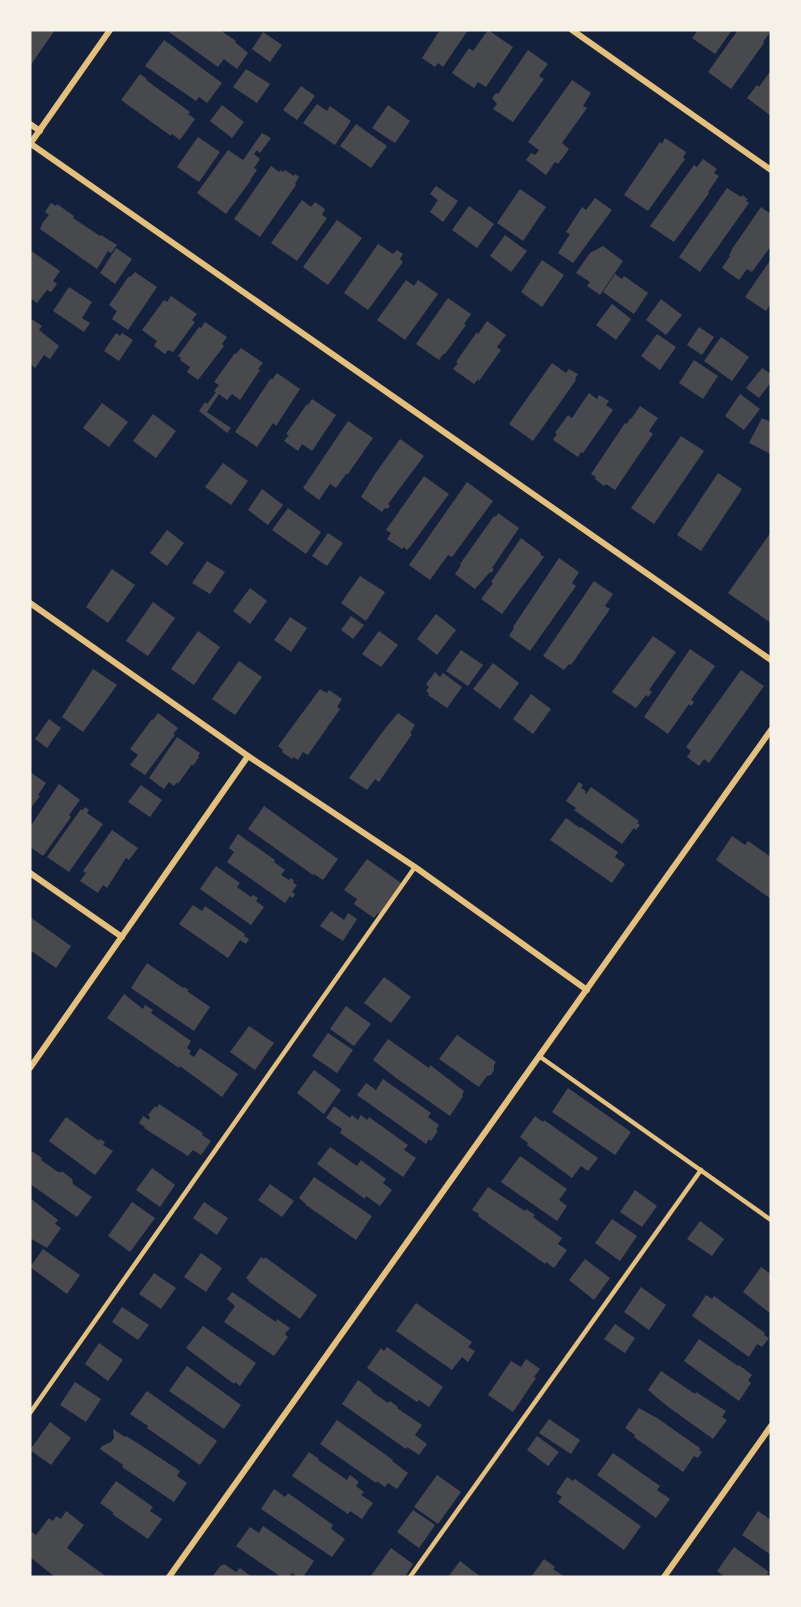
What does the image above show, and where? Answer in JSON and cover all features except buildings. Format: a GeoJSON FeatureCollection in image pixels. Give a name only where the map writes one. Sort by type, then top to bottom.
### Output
{"type":"FeatureCollection","features":[{"type":"Feature","properties":{"kind":"street"},"geometry":{"type":"LineString","coordinates":[[110,30],[30,144],[771,660]]}},
{"type":"Feature","properties":{"kind":"street"},"geometry":{"type":"LineString","coordinates":[[572,30],[771,170]]}},
{"type":"Feature","properties":{"kind":"street"},"geometry":{"type":"LineString","coordinates":[[30,124],[40,131]]}},
{"type":"Feature","properties":{"kind":"street"},"geometry":{"type":"LineString","coordinates":[[30,603],[249,756],[415,867],[587,990]]}},
{"type":"Feature","properties":{"kind":"street"},"geometry":{"type":"LineString","coordinates":[[169,1577],[771,730]]}},
{"type":"Feature","properties":{"kind":"street"},"geometry":{"type":"LineString","coordinates":[[30,1068],[249,756]]}},
{"type":"Feature","properties":{"kind":"street"},"geometry":{"type":"LineString","coordinates":[[30,873],[122,937]]}},
{"type":"Feature","properties":{"kind":"street"},"geometry":{"type":"LineString","coordinates":[[664,1577],[771,1426]]}},
{"type":"Feature","properties":{"kind":"lane"},"geometry":{"type":"LineString","coordinates":[[30,1413],[415,867]]}},
{"type":"Feature","properties":{"kind":"lane"},"geometry":{"type":"LineString","coordinates":[[539,1056],[771,1220]]}},
{"type":"Feature","properties":{"kind":"lane"},"geometry":{"type":"LineString","coordinates":[[410,1577],[701,1170]]}}]}
